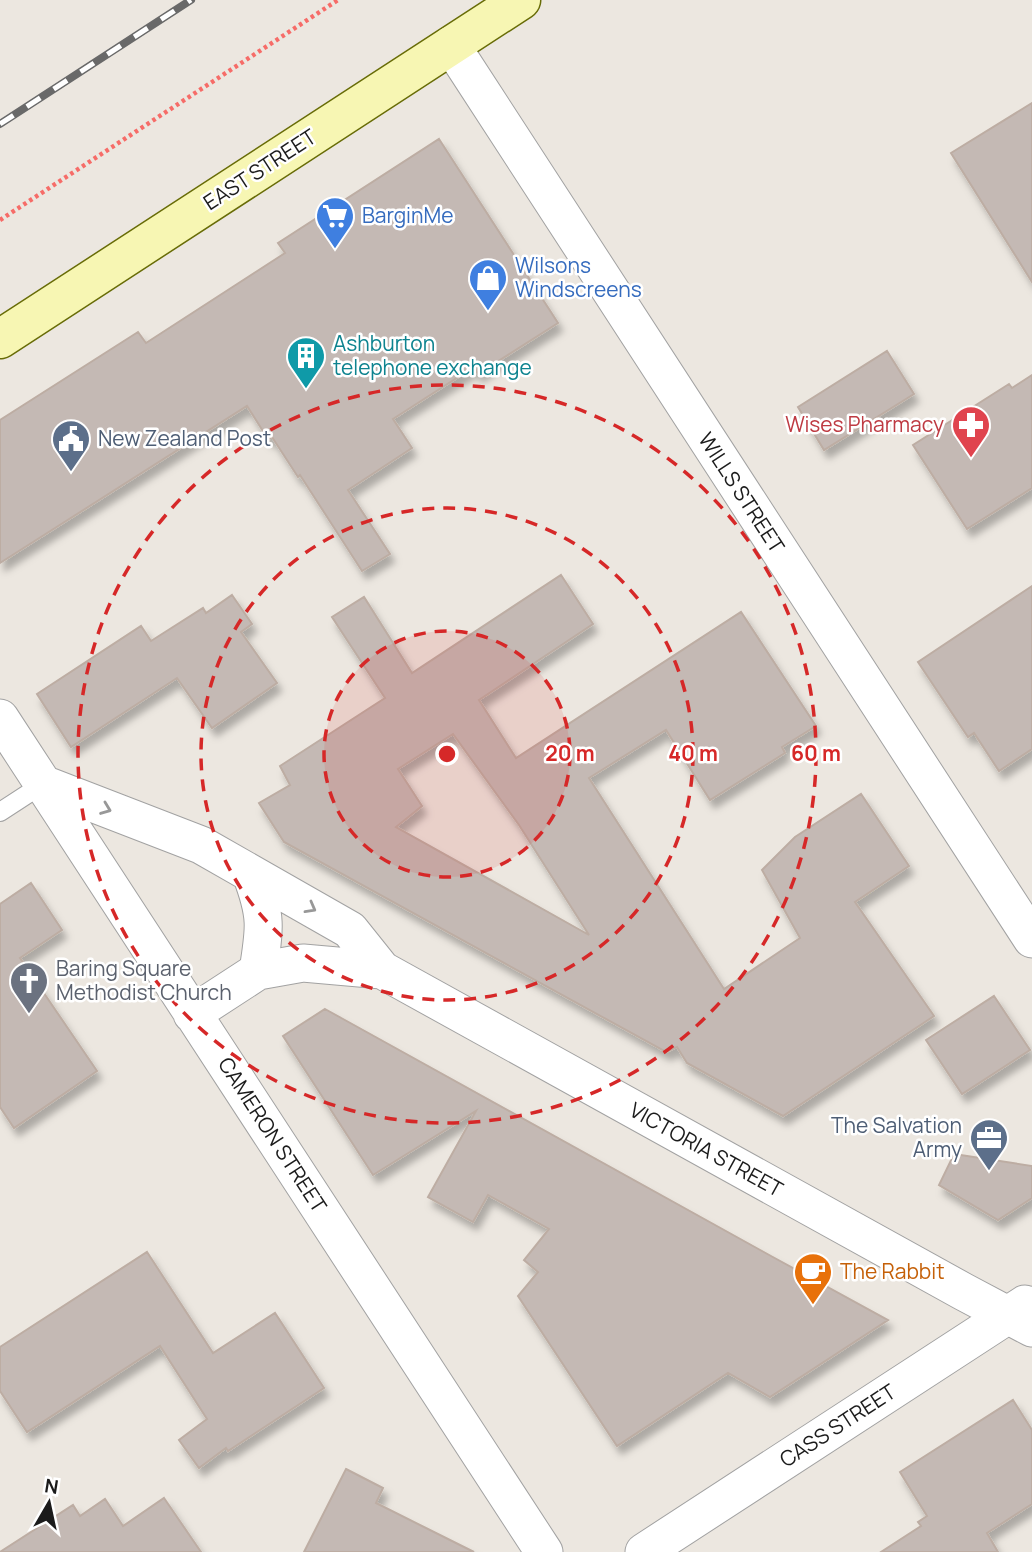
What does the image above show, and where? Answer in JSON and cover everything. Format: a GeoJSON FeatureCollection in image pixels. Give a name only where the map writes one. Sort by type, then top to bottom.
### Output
{"type":"FeatureCollection","features":[{"type":"Feature","properties":{"kind":"main road","name":"EAST STREET"},"geometry":{"type":"LineString","coordinates":[[0,339],[520,0]]}},
{"type":"Feature","properties":{"kind":"street","name":"WILLS STREET"},"geometry":{"type":"LineString","coordinates":[[451,45],[1032,939]]}},
{"type":"Feature","properties":{"kind":"street","name":"CAMERON STREET"},"geometry":{"type":"LineString","coordinates":[[0,718],[544,1552]]}},
{"type":"Feature","properties":{"kind":"street","name":"VICTORIA STREET"},"geometry":{"type":"LineString","coordinates":[[43,784],[201,845],[350,930],[382,970]]}},
{"type":"Feature","properties":{"kind":"street"},"geometry":{"type":"LineString","coordinates":[[251,874],[262,905],[264,931],[258,971]]}},
{"type":"Feature","properties":{"kind":"street","name":"VICTORIA STREET"},"geometry":{"type":"LineString","coordinates":[[192,1014],[258,971],[303,963],[382,970],[1024,1314]]}},
{"type":"Feature","properties":{"kind":"street","name":"CASS STREET"},"geometry":{"type":"LineString","coordinates":[[644,1552],[1024,1314]]}},
{"type":"Feature","properties":{"kind":"lane"},"geometry":{"type":"LineString","coordinates":[[0,812],[43,784]]}},
{"type":"Feature","properties":{"kind":"path"},"geometry":{"type":"LineString","coordinates":[[0,220],[338,0]]}},
{"type":"Feature","properties":{"kind":"building"},"geometry":{"type":"Polygon","coordinates":[[[1032,103],[1032,282],[951,153],[1032,103]]]}},
{"type":"Feature","properties":{"kind":"building"},"geometry":{"type":"Polygon","coordinates":[[[439,139],[558,323],[478,374],[474,367],[393,419],[412,448],[348,490],[390,554],[362,571],[300,475],[298,477],[272,437],[268,439],[247,406],[0,563],[0,420],[138,332],[146,343],[285,253],[278,243],[439,139]]]}},
{"type":"Feature","properties":{"kind":"building"},"geometry":{"type":"Polygon","coordinates":[[[887,351],[914,394],[824,450],[798,407],[887,351]]]}},
{"type":"Feature","properties":{"kind":"building"},"geometry":{"type":"Polygon","coordinates":[[[1032,375],[1032,488],[967,529],[913,445],[1009,384],[1012,388],[1032,375]]]}},
{"type":"Feature","properties":{"kind":"building"},"geometry":{"type":"Polygon","coordinates":[[[561,575],[593,624],[479,700],[516,758],[741,612],[816,726],[782,747],[785,753],[710,800],[666,730],[589,778],[724,989],[800,938],[762,870],[795,837],[861,794],[909,866],[855,902],[934,1016],[783,1116],[687,1063],[677,1047],[666,1052],[284,842],[259,803],[290,785],[280,766],[385,698],[332,617],[364,597],[412,673],[561,575]],[[453,734],[398,769],[422,806],[396,827],[589,935],[519,825],[453,734]]]}},
{"type":"Feature","properties":{"kind":"building"},"geometry":{"type":"Polygon","coordinates":[[[1032,586],[1032,749],[999,771],[974,733],[968,737],[918,662],[1032,586]]]}},
{"type":"Feature","properties":{"kind":"building"},"geometry":{"type":"Polygon","coordinates":[[[232,595],[252,624],[241,632],[277,683],[212,728],[177,678],[71,747],[37,694],[141,626],[151,641],[203,608],[206,613],[232,595]]]}},
{"type":"Feature","properties":{"kind":"building","name":"Baring Square Methodist Church"},"geometry":{"type":"Polygon","coordinates":[[[31,883],[62,930],[20,958],[97,1071],[14,1128],[0,1107],[0,904],[31,883]]]}},
{"type":"Feature","properties":{"kind":"building"},"geometry":{"type":"Polygon","coordinates":[[[994,996],[1030,1050],[962,1094],[926,1040],[994,996]]]}},
{"type":"Feature","properties":{"kind":"building"},"geometry":{"type":"Polygon","coordinates":[[[325,1009],[888,1320],[770,1397],[728,1373],[617,1446],[518,1296],[538,1272],[524,1260],[549,1229],[488,1195],[473,1222],[428,1197],[476,1111],[373,1175],[283,1036],[325,1009]]]}},
{"type":"Feature","properties":{"kind":"building","name":"The Salvation Army"},"geometry":{"type":"Polygon","coordinates":[[[954,1154],[1032,1166],[1032,1198],[998,1220],[939,1185],[954,1154]]]}},
{"type":"Feature","properties":{"kind":"building"},"geometry":{"type":"Polygon","coordinates":[[[147,1252],[213,1353],[275,1313],[324,1388],[228,1451],[226,1448],[199,1468],[179,1440],[207,1419],[160,1346],[27,1432],[0,1391],[0,1347],[147,1252]]]}},
{"type":"Feature","properties":{"kind":"building"},"geometry":{"type":"Polygon","coordinates":[[[1013,1400],[1032,1430],[1032,1504],[987,1533],[998,1552],[881,1552],[921,1526],[918,1522],[927,1516],[900,1472],[1013,1400]]]}},
{"type":"Feature","properties":{"kind":"building"},"geometry":{"type":"Polygon","coordinates":[[[346,1469],[383,1488],[376,1503],[474,1552],[304,1552],[346,1469]]]}},
{"type":"Feature","properties":{"kind":"building"},"geometry":{"type":"Polygon","coordinates":[[[164,1498],[201,1552],[0,1552],[73,1505],[80,1516],[105,1499],[123,1526],[164,1498]]]}},
{"type":"Feature","properties":{"kind":"railway"},"geometry":{"type":"LineString","coordinates":[[0,124],[191,0]]}},
{"type":"Feature","properties":{"kind":"place","name":"BarginMe"},"geometry":{"type":"Point","coordinates":[335,250]}},
{"type":"Feature","properties":{"kind":"place","name":"Wilsons Windscreens"},"geometry":{"type":"Point","coordinates":[488,312]}},
{"type":"Feature","properties":{"kind":"place","name":"Ashburton telephone exchange"},"geometry":{"type":"Point","coordinates":[306,390]}},
{"type":"Feature","properties":{"kind":"place","name":"Wises Pharmacy"},"geometry":{"type":"Point","coordinates":[971,459]}},
{"type":"Feature","properties":{"kind":"place","name":"New Zealand Post"},"geometry":{"type":"Point","coordinates":[71,473]}},
{"type":"Feature","properties":{"kind":"place","name":"Baring Square Methodist Church"},"geometry":{"type":"Point","coordinates":[29,1015]}},
{"type":"Feature","properties":{"kind":"place","name":"The Salvation Army"},"geometry":{"type":"Point","coordinates":[989,1172]}},
{"type":"Feature","properties":{"kind":"place","name":"The Rabbit"},"geometry":{"type":"Point","coordinates":[813,1306]}}]}
